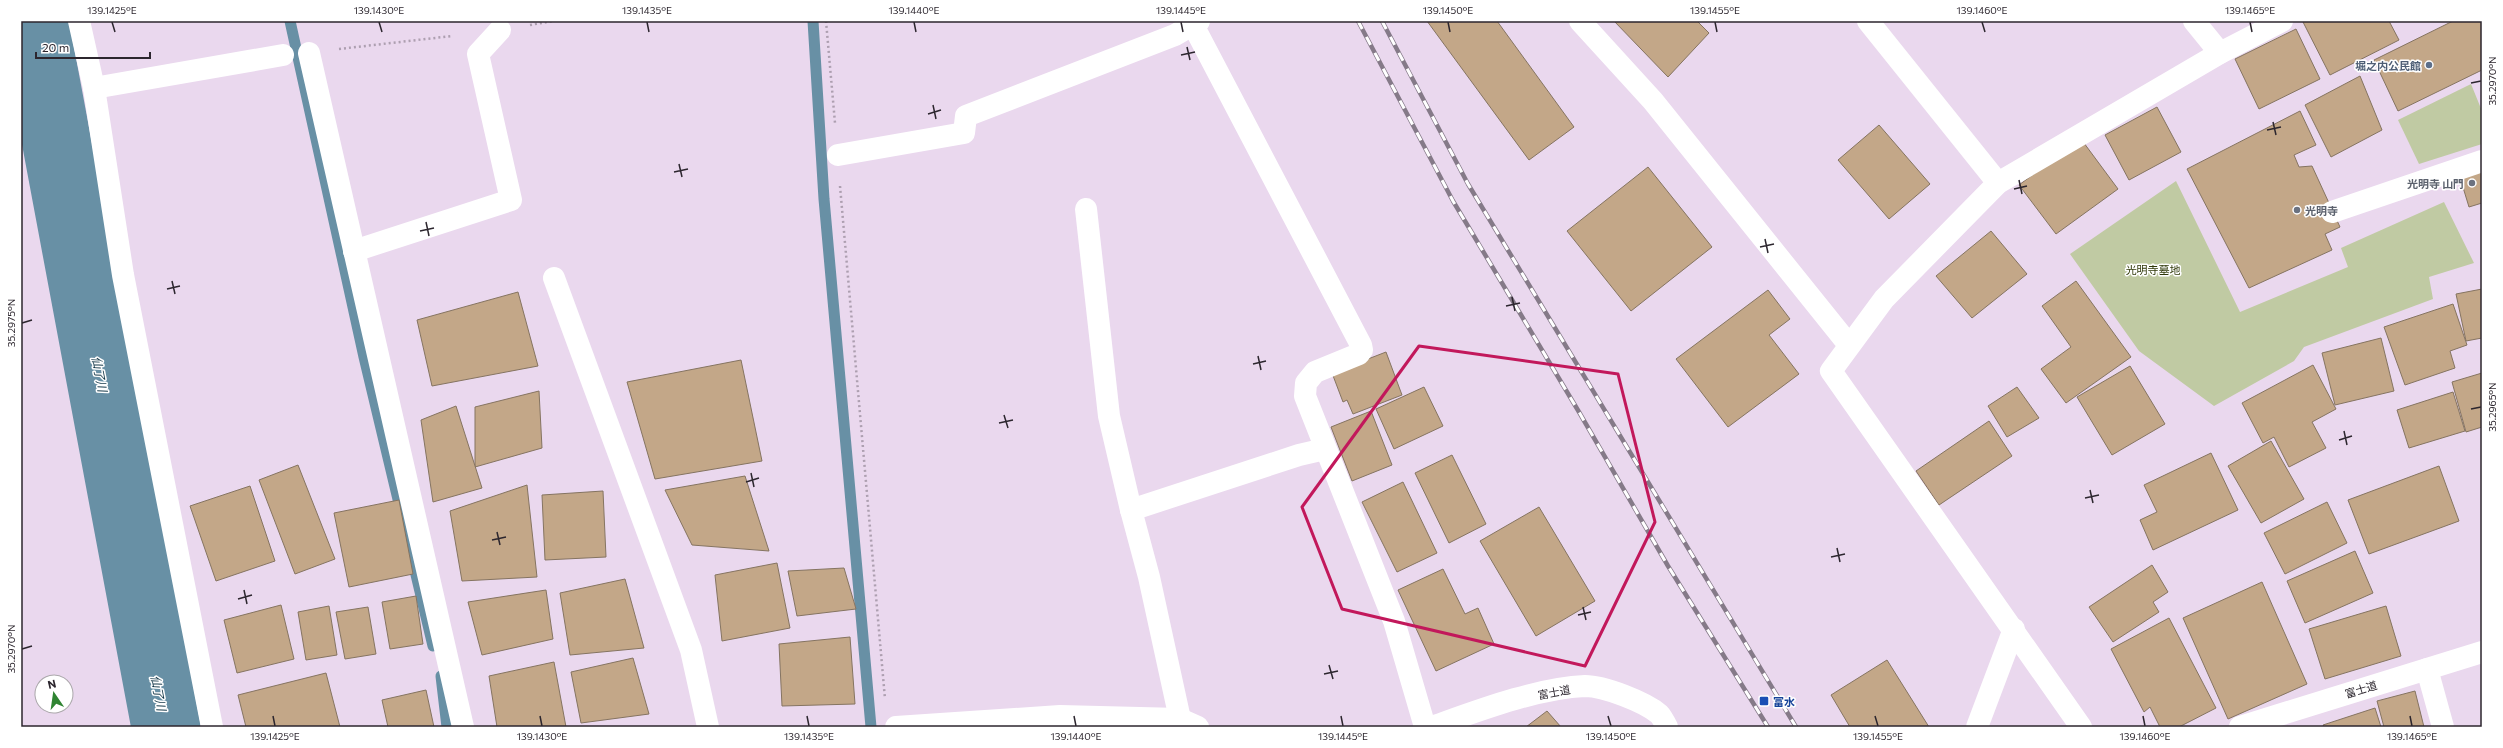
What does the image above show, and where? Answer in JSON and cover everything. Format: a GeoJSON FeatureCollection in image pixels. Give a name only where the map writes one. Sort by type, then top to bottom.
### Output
{"type":"FeatureCollection","features":[{"type":"Feature","properties":{"kind":"street"},"geometry":{"type":"LineString","coordinates":[[79,21],[94,88],[123,275],[212,727]]}},
{"type":"Feature","properties":{"kind":"street"},"geometry":{"type":"LineString","coordinates":[[1580,21],[1653,100],[1848,345]]}},
{"type":"Feature","properties":{"kind":"street"},"geometry":{"type":"LineString","coordinates":[[1868,21],[1998,183]]}},
{"type":"Feature","properties":{"kind":"street"},"geometry":{"type":"LineString","coordinates":[[2194,21],[2220,53]]}},
{"type":"Feature","properties":{"kind":"street"},"geometry":{"type":"LineString","coordinates":[[2081,727],[2014,629],[1831,371],[1848,345],[1884,299],[1998,183],[2220,53],[2282,21]]}},
{"type":"Feature","properties":{"kind":"street"},"geometry":{"type":"LineString","coordinates":[[838,155],[964,133],[966,116],[1175,35],[1194,22],[1361,345],[1362,350],[1359,354],[1315,372],[1306,383],[1305,396],[1394,620],[1425,727]]}},
{"type":"Feature","properties":{"kind":"street"},"geometry":{"type":"LineString","coordinates":[[354,251],[511,200],[478,54],[500,30]]}},
{"type":"Feature","properties":{"kind":"street"},"geometry":{"type":"LineString","coordinates":[[309,53],[463,727]]}},
{"type":"Feature","properties":{"kind":"street"},"geometry":{"type":"LineString","coordinates":[[94,88],[283,55]]}},
{"type":"Feature","properties":{"kind":"street"},"geometry":{"type":"LineString","coordinates":[[2332,212],[2482,161]]}},
{"type":"Feature","properties":{"kind":"street"},"geometry":{"type":"LineString","coordinates":[[896,727],[1060,716],[1189,723],[1131,510],[1109,416],[1086,209]]}},
{"type":"Feature","properties":{"kind":"street"},"geometry":{"type":"LineString","coordinates":[[554,278],[691,650],[708,727]]}},
{"type":"Feature","properties":{"kind":"street"},"geometry":{"type":"LineString","coordinates":[[1131,510],[1299,455],[1325,449]]}},
{"type":"Feature","properties":{"kind":"street"},"geometry":{"type":"LineString","coordinates":[[1977,727],[2014,629]]}},
{"type":"Feature","properties":{"kind":"street","name":"富士道"},"geometry":{"type":"LineString","coordinates":[[2240,727],[2482,652]]}},
{"type":"Feature","properties":{"kind":"street"},"geometry":{"type":"LineString","coordinates":[[2427,669],[2443,727]]}},
{"type":"Feature","properties":{"kind":"street","name":"富士道"},"geometry":{"type":"LineString","coordinates":[[1432,727],[1492,706],[1550,691],[1586,686],[1627,696],[1659,714],[1667,727]]}},
{"type":"Feature","properties":{"kind":"path"},"geometry":{"type":"LineString","coordinates":[[826,21],[886,703]]}},
{"type":"Feature","properties":{"kind":"path"},"geometry":{"type":"LineString","coordinates":[[309,53],[500,30]]}},
{"type":"Feature","properties":{"kind":"highlighted area"},"geometry":{"type":"Polygon","coordinates":[[[1419,346],[1618,374],[1655,522],[1585,666],[1342,609],[1302,507],[1419,346]]]}},
{"type":"Feature","properties":{"kind":"green space"},"geometry":{"type":"Polygon","coordinates":[[[2471,84],[2482,111],[2482,144],[2419,164],[2398,120],[2471,84]]]}},
{"type":"Feature","properties":{"kind":"green space","name":"光明寺墓地"},"geometry":{"type":"Polygon","coordinates":[[[2176,181],[2240,312],[2348,267],[2341,248],[2444,202],[2474,263],[2429,277],[2433,299],[2304,347],[2294,361],[2214,406],[2139,351],[2070,254],[2176,181]]]}},
{"type":"Feature","properties":{"kind":"building"},"geometry":{"type":"Polygon","coordinates":[[[1427,21],[1497,21],[1574,127],[1529,160],[1427,21]]]}},
{"type":"Feature","properties":{"kind":"building"},"geometry":{"type":"Polygon","coordinates":[[[1614,21],[1697,21],[1709,33],[1668,77],[1614,21]]]}},
{"type":"Feature","properties":{"kind":"building"},"geometry":{"type":"Polygon","coordinates":[[[2389,21],[2399,40],[2330,75],[2303,22],[2389,21]]]}},
{"type":"Feature","properties":{"kind":"building","name":"堀之内公民館"},"geometry":{"type":"Polygon","coordinates":[[[2453,21],[2482,21],[2482,70],[2398,111],[2374,60],[2453,21]]]}},
{"type":"Feature","properties":{"kind":"building"},"geometry":{"type":"Polygon","coordinates":[[[2296,29],[2320,79],[2259,109],[2235,59],[2296,29]]]}},
{"type":"Feature","properties":{"kind":"building"},"geometry":{"type":"Polygon","coordinates":[[[2360,76],[2382,130],[2331,157],[2305,105],[2360,76]]]}},
{"type":"Feature","properties":{"kind":"building"},"geometry":{"type":"Polygon","coordinates":[[[2157,107],[2181,152],[2129,180],[2105,135],[2157,107]]]}},
{"type":"Feature","properties":{"kind":"building","name":"光明寺"},"geometry":{"type":"Polygon","coordinates":[[[2300,111],[2316,145],[2294,155],[2299,167],[2312,166],[2340,227],[2325,234],[2332,250],[2249,288],[2187,169],[2300,111]]]}},
{"type":"Feature","properties":{"kind":"building"},"geometry":{"type":"Polygon","coordinates":[[[1879,125],[1930,184],[1889,219],[1838,160],[1879,125]]]}},
{"type":"Feature","properties":{"kind":"building"},"geometry":{"type":"Polygon","coordinates":[[[2081,139],[2118,189],[2056,234],[2019,185],[2081,139]]]}},
{"type":"Feature","properties":{"kind":"building","name":"光明寺 山門"},"geometry":{"type":"Polygon","coordinates":[[[2455,161],[2482,164],[2482,203],[2469,207],[2455,161]]]}},
{"type":"Feature","properties":{"kind":"building"},"geometry":{"type":"Polygon","coordinates":[[[1648,167],[1712,247],[1631,311],[1567,231],[1648,167]]]}},
{"type":"Feature","properties":{"kind":"building"},"geometry":{"type":"Polygon","coordinates":[[[1991,231],[2027,274],[1972,318],[1936,276],[1991,231]]]}},
{"type":"Feature","properties":{"kind":"building"},"geometry":{"type":"Polygon","coordinates":[[[2076,281],[2131,357],[2066,403],[2041,369],[2071,347],[2042,306],[2076,281]]]}},
{"type":"Feature","properties":{"kind":"building"},"geometry":{"type":"Polygon","coordinates":[[[2482,289],[2482,338],[2466,341],[2456,294],[2482,289]]]}},
{"type":"Feature","properties":{"kind":"building"},"geometry":{"type":"Polygon","coordinates":[[[1768,290],[1790,319],[1769,335],[1799,374],[1728,427],[1676,359],[1768,290]]]}},
{"type":"Feature","properties":{"kind":"building"},"geometry":{"type":"Polygon","coordinates":[[[518,292],[538,366],[432,386],[417,320],[518,292]]]}},
{"type":"Feature","properties":{"kind":"building"},"geometry":{"type":"Polygon","coordinates":[[[2453,304],[2467,345],[2450,351],[2455,368],[2405,385],[2384,327],[2453,304]]]}},
{"type":"Feature","properties":{"kind":"building"},"geometry":{"type":"Polygon","coordinates":[[[2381,338],[2394,391],[2335,405],[2322,353],[2381,338]]]}},
{"type":"Feature","properties":{"kind":"building"},"geometry":{"type":"Polygon","coordinates":[[[1386,352],[1402,395],[1353,414],[1347,400],[1343,402],[1332,373],[1386,352]]]}},
{"type":"Feature","properties":{"kind":"building"},"geometry":{"type":"Polygon","coordinates":[[[741,360],[762,461],[655,479],[627,382],[741,360]]]}},
{"type":"Feature","properties":{"kind":"building"},"geometry":{"type":"Polygon","coordinates":[[[2313,365],[2336,409],[2312,422],[2326,448],[2289,467],[2274,437],[2263,443],[2242,403],[2313,365]]]}},
{"type":"Feature","properties":{"kind":"building"},"geometry":{"type":"Polygon","coordinates":[[[2130,366],[2165,424],[2112,455],[2077,397],[2130,366]]]}},
{"type":"Feature","properties":{"kind":"building"},"geometry":{"type":"Polygon","coordinates":[[[2482,373],[2482,427],[2466,432],[2452,382],[2482,373]]]}},
{"type":"Feature","properties":{"kind":"building"},"geometry":{"type":"Polygon","coordinates":[[[1424,387],[1443,426],[1394,449],[1376,409],[1424,387]]]}},
{"type":"Feature","properties":{"kind":"building"},"geometry":{"type":"Polygon","coordinates":[[[2017,387],[2039,418],[2007,437],[1988,406],[2017,387]]]}},
{"type":"Feature","properties":{"kind":"building"},"geometry":{"type":"Polygon","coordinates":[[[539,391],[542,448],[475,467],[475,407],[539,391]]]}},
{"type":"Feature","properties":{"kind":"building"},"geometry":{"type":"Polygon","coordinates":[[[2453,392],[2465,431],[2409,448],[2397,410],[2453,392]]]}},
{"type":"Feature","properties":{"kind":"building"},"geometry":{"type":"Polygon","coordinates":[[[456,406],[482,488],[433,502],[421,420],[456,406]]]}},
{"type":"Feature","properties":{"kind":"building"},"geometry":{"type":"Polygon","coordinates":[[[1371,411],[1392,465],[1352,481],[1331,427],[1371,411]]]}},
{"type":"Feature","properties":{"kind":"building"},"geometry":{"type":"Polygon","coordinates":[[[1989,421],[2012,456],[1939,505],[1916,471],[1989,421]]]}},
{"type":"Feature","properties":{"kind":"building"},"geometry":{"type":"Polygon","coordinates":[[[2271,441],[2304,499],[2261,523],[2228,466],[2271,441]]]}},
{"type":"Feature","properties":{"kind":"building"},"geometry":{"type":"Polygon","coordinates":[[[2211,453],[2238,510],[2153,550],[2140,520],[2157,512],[2144,485],[2211,453]]]}},
{"type":"Feature","properties":{"kind":"building"},"geometry":{"type":"Polygon","coordinates":[[[1452,455],[1486,524],[1449,543],[1415,473],[1452,455]]]}},
{"type":"Feature","properties":{"kind":"building"},"geometry":{"type":"Polygon","coordinates":[[[298,465],[335,559],[295,574],[259,480],[298,465]]]}},
{"type":"Feature","properties":{"kind":"building"},"geometry":{"type":"Polygon","coordinates":[[[2439,466],[2459,521],[2369,554],[2348,500],[2439,466]]]}},
{"type":"Feature","properties":{"kind":"building"},"geometry":{"type":"Polygon","coordinates":[[[745,476],[769,551],[692,545],[665,490],[745,476]]]}},
{"type":"Feature","properties":{"kind":"building"},"geometry":{"type":"Polygon","coordinates":[[[1403,482],[1437,553],[1397,572],[1362,502],[1403,482]]]}},
{"type":"Feature","properties":{"kind":"building"},"geometry":{"type":"Polygon","coordinates":[[[527,485],[537,577],[462,581],[450,511],[527,485]]]}},
{"type":"Feature","properties":{"kind":"building"},"geometry":{"type":"Polygon","coordinates":[[[250,486],[275,561],[216,581],[190,506],[250,486]]]}},
{"type":"Feature","properties":{"kind":"building"},"geometry":{"type":"Polygon","coordinates":[[[603,491],[606,557],[545,560],[542,495],[603,491]]]}},
{"type":"Feature","properties":{"kind":"building"},"geometry":{"type":"Polygon","coordinates":[[[399,500],[413,574],[349,587],[334,513],[399,500]]]}},
{"type":"Feature","properties":{"kind":"building"},"geometry":{"type":"Polygon","coordinates":[[[2327,502],[2347,543],[2285,574],[2264,533],[2327,502]]]}},
{"type":"Feature","properties":{"kind":"building"},"geometry":{"type":"Polygon","coordinates":[[[1539,507],[1595,601],[1536,636],[1480,541],[1539,507]]]}},
{"type":"Feature","properties":{"kind":"building"},"geometry":{"type":"Polygon","coordinates":[[[2355,551],[2373,593],[2305,623],[2287,581],[2355,551]]]}},
{"type":"Feature","properties":{"kind":"building"},"geometry":{"type":"Polygon","coordinates":[[[777,563],[790,628],[722,641],[715,575],[777,563]]]}},
{"type":"Feature","properties":{"kind":"building"},"geometry":{"type":"Polygon","coordinates":[[[2152,565],[2168,592],[2153,602],[2159,612],[2113,642],[2089,607],[2152,565]]]}},
{"type":"Feature","properties":{"kind":"building"},"geometry":{"type":"Polygon","coordinates":[[[844,568],[856,609],[797,616],[788,571],[844,568]]]}},
{"type":"Feature","properties":{"kind":"building"},"geometry":{"type":"Polygon","coordinates":[[[1443,569],[1465,614],[1478,608],[1494,644],[1436,671],[1398,590],[1443,569]]]}},
{"type":"Feature","properties":{"kind":"building"},"geometry":{"type":"Polygon","coordinates":[[[625,579],[644,648],[570,655],[560,593],[625,579]]]}},
{"type":"Feature","properties":{"kind":"building"},"geometry":{"type":"Polygon","coordinates":[[[2262,582],[2307,684],[2228,719],[2183,618],[2262,582]]]}},
{"type":"Feature","properties":{"kind":"building"},"geometry":{"type":"Polygon","coordinates":[[[546,590],[553,639],[482,655],[468,602],[546,590]]]}},
{"type":"Feature","properties":{"kind":"building"},"geometry":{"type":"Polygon","coordinates":[[[416,596],[423,644],[390,649],[382,602],[416,596]]]}},
{"type":"Feature","properties":{"kind":"building"},"geometry":{"type":"Polygon","coordinates":[[[281,605],[294,659],[237,673],[224,620],[281,605]]]}},
{"type":"Feature","properties":{"kind":"building"},"geometry":{"type":"Polygon","coordinates":[[[329,606],[337,655],[306,660],[298,612],[329,606]]]}},
{"type":"Feature","properties":{"kind":"building"},"geometry":{"type":"Polygon","coordinates":[[[2386,606],[2401,656],[2325,679],[2309,629],[2386,606]]]}},
{"type":"Feature","properties":{"kind":"building"},"geometry":{"type":"Polygon","coordinates":[[[368,607],[376,654],[345,659],[336,612],[368,607]]]}},
{"type":"Feature","properties":{"kind":"building"},"geometry":{"type":"Polygon","coordinates":[[[2169,618],[2216,708],[2179,727],[2160,727],[2150,707],[2144,712],[2111,649],[2169,618]]]}},
{"type":"Feature","properties":{"kind":"building"},"geometry":{"type":"Polygon","coordinates":[[[850,637],[855,704],[782,706],[779,644],[850,637]]]}},
{"type":"Feature","properties":{"kind":"building"},"geometry":{"type":"Polygon","coordinates":[[[633,658],[649,714],[581,723],[571,672],[633,658]]]}},
{"type":"Feature","properties":{"kind":"building"},"geometry":{"type":"Polygon","coordinates":[[[1887,660],[1929,727],[1850,727],[1831,695],[1887,660]]]}},
{"type":"Feature","properties":{"kind":"building"},"geometry":{"type":"Polygon","coordinates":[[[554,662],[566,727],[497,727],[489,676],[554,662]]]}},
{"type":"Feature","properties":{"kind":"building"},"geometry":{"type":"Polygon","coordinates":[[[326,673],[340,727],[246,727],[238,695],[326,673]]]}},
{"type":"Feature","properties":{"kind":"building"},"geometry":{"type":"Polygon","coordinates":[[[426,690],[434,727],[388,727],[382,700],[426,690]]]}},
{"type":"Feature","properties":{"kind":"building"},"geometry":{"type":"Polygon","coordinates":[[[2415,691],[2424,727],[2384,727],[2377,701],[2415,691]]]}},
{"type":"Feature","properties":{"kind":"building"},"geometry":{"type":"Polygon","coordinates":[[[2375,708],[2381,727],[2324,727],[2323,725],[2375,708]]]}},
{"type":"Feature","properties":{"kind":"building"},"geometry":{"type":"Polygon","coordinates":[[[1547,711],[1561,727],[1526,727],[1547,711]]]}},
{"type":"Feature","properties":{"kind":"waterway","name":"仙了川"},"geometry":{"type":"LineString","coordinates":[[34,21],[166,727]]}},
{"type":"Feature","properties":{"kind":"waterway"},"geometry":{"type":"LineString","coordinates":[[290,21],[364,357],[433,646]]}},
{"type":"Feature","properties":{"kind":"waterway"},"geometry":{"type":"LineString","coordinates":[[813,21],[824,199],[871,727]]}},
{"type":"Feature","properties":{"kind":"waterway"},"geometry":{"type":"LineString","coordinates":[[441,676],[447,727]]}},
{"type":"Feature","properties":{"kind":"railway"},"geometry":{"type":"LineString","coordinates":[[1358,21],[1453,201],[1579,412],[1668,566],[1768,727]]}},
{"type":"Feature","properties":{"kind":"railway"},"geometry":{"type":"LineString","coordinates":[[1382,21],[1468,184],[1796,727]]}},
{"type":"Feature","properties":{"kind":"place","name":"堀之内公民館"},"geometry":{"type":"Point","coordinates":[2429,65]}},
{"type":"Feature","properties":{"kind":"place","name":"光明寺 山門"},"geometry":{"type":"Point","coordinates":[2472,183]}},
{"type":"Feature","properties":{"kind":"place","name":"光明寺"},"geometry":{"type":"Point","coordinates":[2297,210]}},
{"type":"Feature","properties":{"kind":"place","name":"富水"},"geometry":{"type":"Point","coordinates":[1764,701]}}]}
